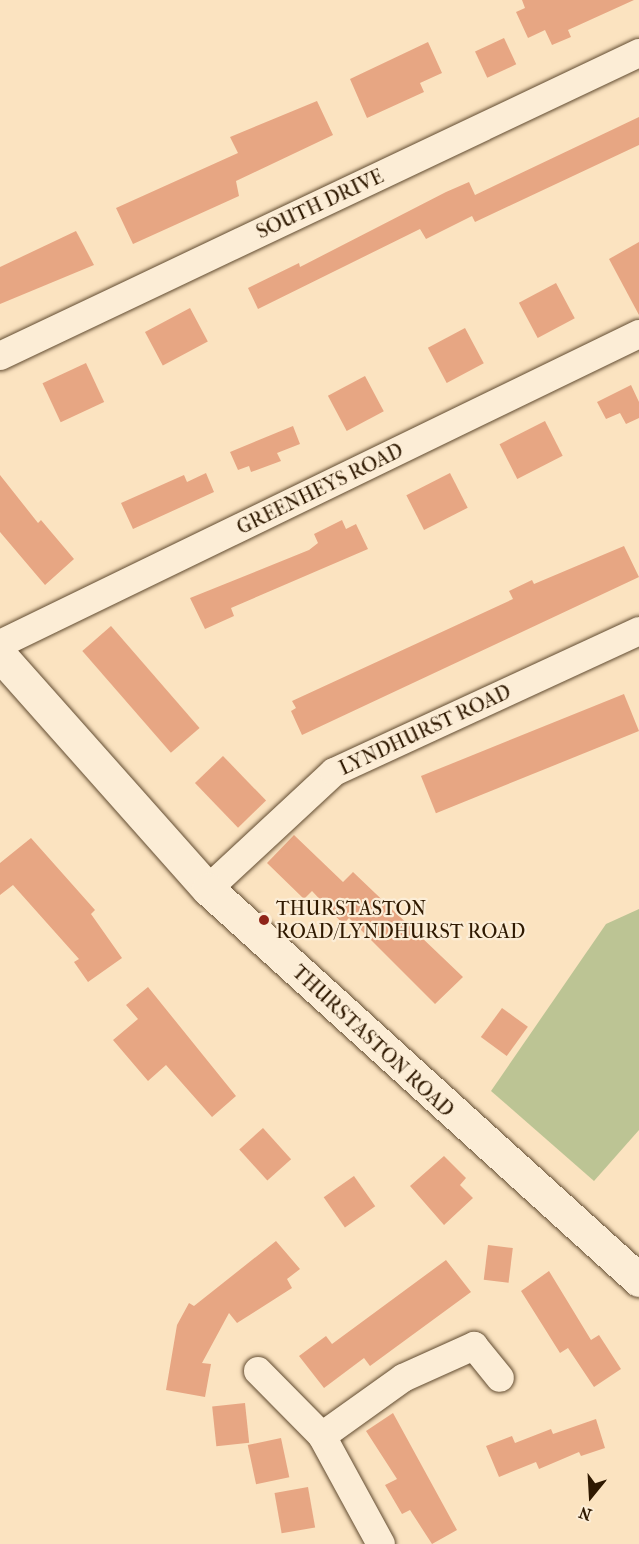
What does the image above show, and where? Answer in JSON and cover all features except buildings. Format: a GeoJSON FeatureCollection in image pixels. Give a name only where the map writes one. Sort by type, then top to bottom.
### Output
{"type":"FeatureCollection","features":[{"type":"Feature","properties":{"kind":"street","name":"SOUTH DRIVE"},"geometry":{"type":"LineString","coordinates":[[0,356],[639,53]]}},
{"type":"Feature","properties":{"kind":"street","name":"GREENHEYS ROAD"},"geometry":{"type":"LineString","coordinates":[[0,644],[639,334]]}},
{"type":"Feature","properties":{"kind":"street","name":"LYNDHURST ROAD"},"geometry":{"type":"LineString","coordinates":[[208,889],[334,772],[639,631]]}},
{"type":"Feature","properties":{"kind":"street","name":"THURSTASTON ROAD"},"geometry":{"type":"LineString","coordinates":[[0,655],[208,889],[639,1280]]}},
{"type":"Feature","properties":{"kind":"street"},"geometry":{"type":"LineString","coordinates":[[322,1436],[403,1378],[474,1346],[500,1378]]}},
{"type":"Feature","properties":{"kind":"street"},"geometry":{"type":"LineString","coordinates":[[258,1371],[322,1436],[381,1544]]}},
{"type":"Feature","properties":{"kind":"green space"},"geometry":{"type":"Polygon","coordinates":[[[639,909],[639,1130],[594,1181],[491,1091],[606,924],[639,909]]]}},
{"type":"Feature","properties":{"kind":"place","name":"THURSTASTON ROAD/LYNDHURST ROAD"},"geometry":{"type":"Point","coordinates":[264,920]}}]}
